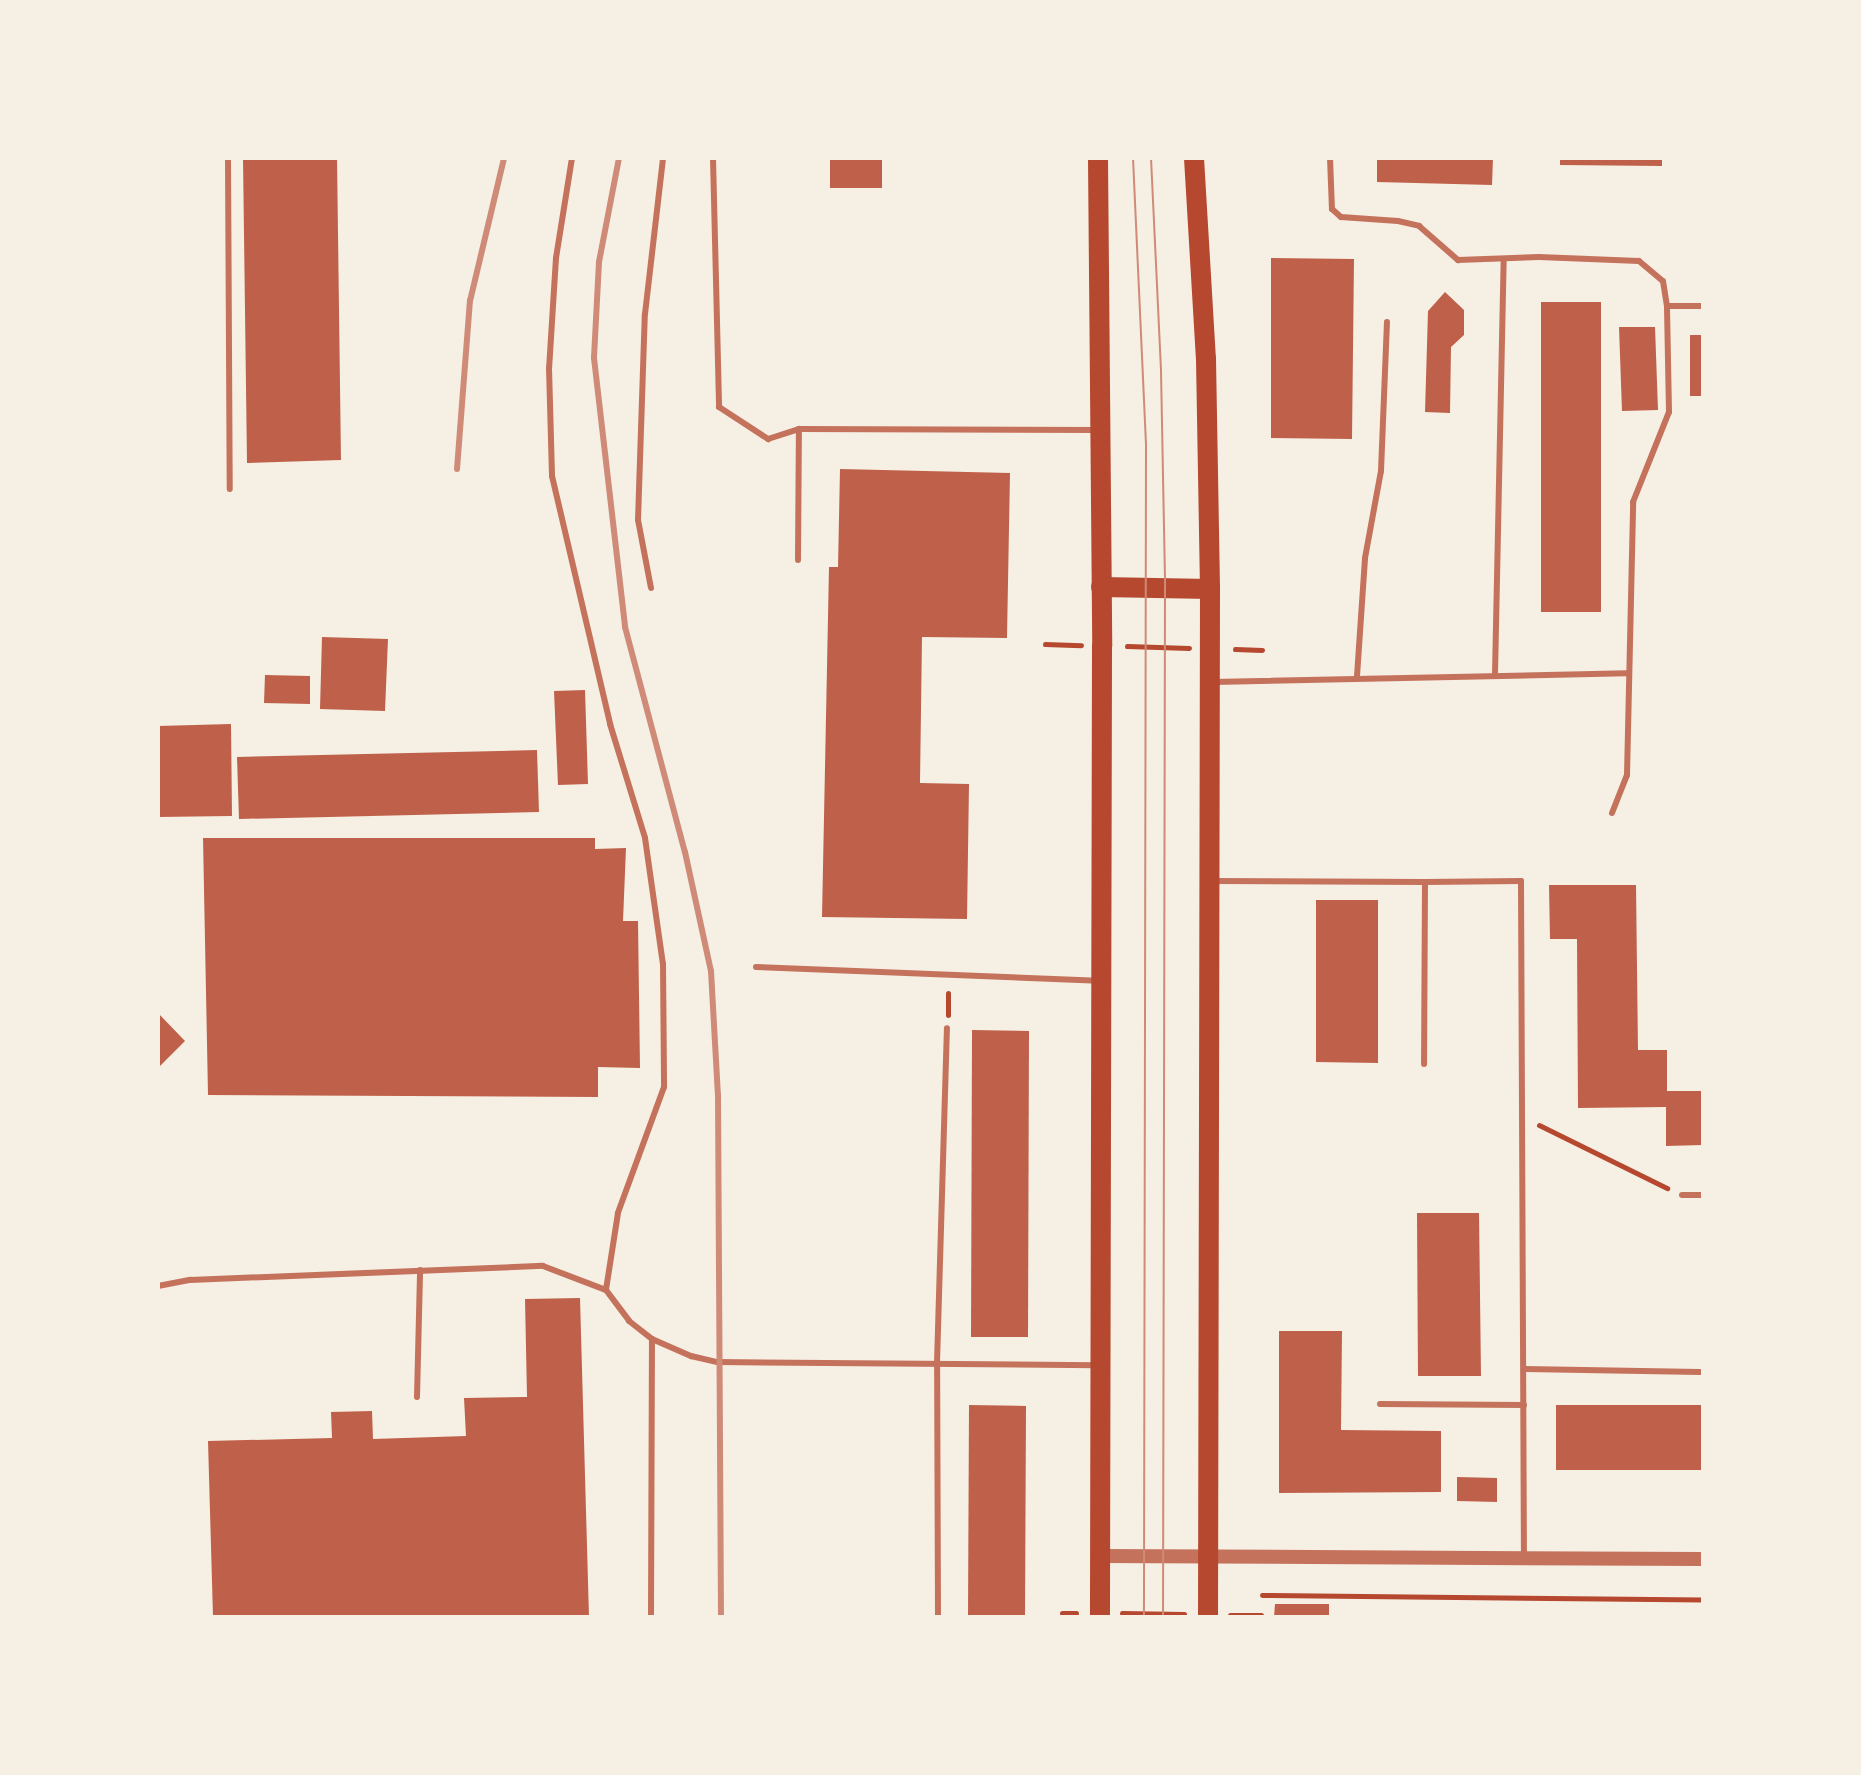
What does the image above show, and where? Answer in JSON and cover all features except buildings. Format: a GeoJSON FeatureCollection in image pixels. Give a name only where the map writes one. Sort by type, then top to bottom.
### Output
{"type":"FeatureCollection","features":[{"type":"Feature","properties":{"kind":"main road"},"geometry":{"type":"LineString","coordinates":[[1098,158],[1102,646],[1100,1615]]}},
{"type":"Feature","properties":{"kind":"main road"},"geometry":{"type":"LineString","coordinates":[[1195,160],[1206,359],[1210,589],[1208,1616]]}},
{"type":"Feature","properties":{"kind":"main road"},"geometry":{"type":"LineString","coordinates":[[1101,587],[1210,589]]}},
{"type":"Feature","properties":{"kind":"street"},"geometry":{"type":"LineString","coordinates":[[1100,1556],[1703,1559]]}},
{"type":"Feature","properties":{"kind":"lane"},"geometry":{"type":"LineString","coordinates":[[228,158],[230,489]]}},
{"type":"Feature","properties":{"kind":"lane"},"geometry":{"type":"LineString","coordinates":[[572,158],[556,258],[549,368],[552,476],[610,724],[645,838],[663,964],[664,1087],[618,1213],[606,1290]]}},
{"type":"Feature","properties":{"kind":"lane"},"geometry":{"type":"LineString","coordinates":[[651,588],[638,520],[645,314],[663,158]]}},
{"type":"Feature","properties":{"kind":"lane"},"geometry":{"type":"LineString","coordinates":[[713,158],[719,407],[768,439],[799,429],[1100,430]]}},
{"type":"Feature","properties":{"kind":"lane"},"geometry":{"type":"LineString","coordinates":[[1330,158],[1332,209],[1341,217],[1398,221],[1419,226],[1458,260],[1639,261],[1663,281],[1667,306],[1669,412],[1633,502],[1627,775],[1612,813]]}},
{"type":"Feature","properties":{"kind":"lane"},"geometry":{"type":"LineString","coordinates":[[1495,674],[1504,259]]}},
{"type":"Feature","properties":{"kind":"lane"},"geometry":{"type":"LineString","coordinates":[[1667,306],[1703,306]]}},
{"type":"Feature","properties":{"kind":"lane"},"geometry":{"type":"LineString","coordinates":[[1357,676],[1365,558],[1381,471],[1387,322]]}},
{"type":"Feature","properties":{"kind":"lane"},"geometry":{"type":"LineString","coordinates":[[798,560],[799,429]]}},
{"type":"Feature","properties":{"kind":"lane"},"geometry":{"type":"LineString","coordinates":[[1210,682],[1357,676],[1627,673]]}},
{"type":"Feature","properties":{"kind":"lane"},"geometry":{"type":"LineString","coordinates":[[1210,881],[1521,881],[1525,1118],[1524,1558]]}},
{"type":"Feature","properties":{"kind":"lane"},"geometry":{"type":"LineString","coordinates":[[1424,1064],[1425,882]]}},
{"type":"Feature","properties":{"kind":"lane"},"geometry":{"type":"LineString","coordinates":[[756,967],[1101,981]]}},
{"type":"Feature","properties":{"kind":"lane"},"geometry":{"type":"LineString","coordinates":[[938,1617],[937,1363],[947,1028]]}},
{"type":"Feature","properties":{"kind":"lane"},"geometry":{"type":"LineString","coordinates":[[1682,1195],[1703,1195]]}},
{"type":"Feature","properties":{"kind":"lane"},"geometry":{"type":"LineString","coordinates":[[158,1286],[190,1280],[543,1266],[606,1290],[629,1321],[652,1339],[691,1356],[718,1362],[1101,1365]]}},
{"type":"Feature","properties":{"kind":"lane"},"geometry":{"type":"LineString","coordinates":[[417,1397],[420,1270]]}},
{"type":"Feature","properties":{"kind":"lane"},"geometry":{"type":"LineString","coordinates":[[651,1617],[652,1339]]}},
{"type":"Feature","properties":{"kind":"lane"},"geometry":{"type":"LineString","coordinates":[[1525,1369],[1700,1372]]}},
{"type":"Feature","properties":{"kind":"lane"},"geometry":{"type":"LineString","coordinates":[[1380,1404],[1524,1405]]}},
{"type":"Feature","properties":{"kind":"path"},"geometry":{"type":"LineString","coordinates":[[1045,644],[1262,650]]}},
{"type":"Feature","properties":{"kind":"path"},"geometry":{"type":"LineString","coordinates":[[947,1028],[949,975]]}},
{"type":"Feature","properties":{"kind":"path"},"geometry":{"type":"LineString","coordinates":[[1525,1118],[1682,1195]]}},
{"type":"Feature","properties":{"kind":"path"},"geometry":{"type":"LineString","coordinates":[[1262,1595],[1703,1600]]}},
{"type":"Feature","properties":{"kind":"path"},"geometry":{"type":"LineString","coordinates":[[1062,1613],[1261,1615]]}},
{"type":"Feature","properties":{"kind":"tram line"},"geometry":{"type":"LineString","coordinates":[[1133,158],[1146,446],[1144,1617]]}},
{"type":"Feature","properties":{"kind":"tram line"},"geometry":{"type":"LineString","coordinates":[[1151,158],[1161,371],[1165,587],[1163,1617]]}},
{"type":"Feature","properties":{"kind":"railway"},"geometry":{"type":"LineString","coordinates":[[457,469],[470,301],[504,158]]}},
{"type":"Feature","properties":{"kind":"railway"},"geometry":{"type":"LineString","coordinates":[[619,158],[599,262],[594,358],[625,627],[685,852],[711,971],[718,1096],[721,1617]]}}]}
